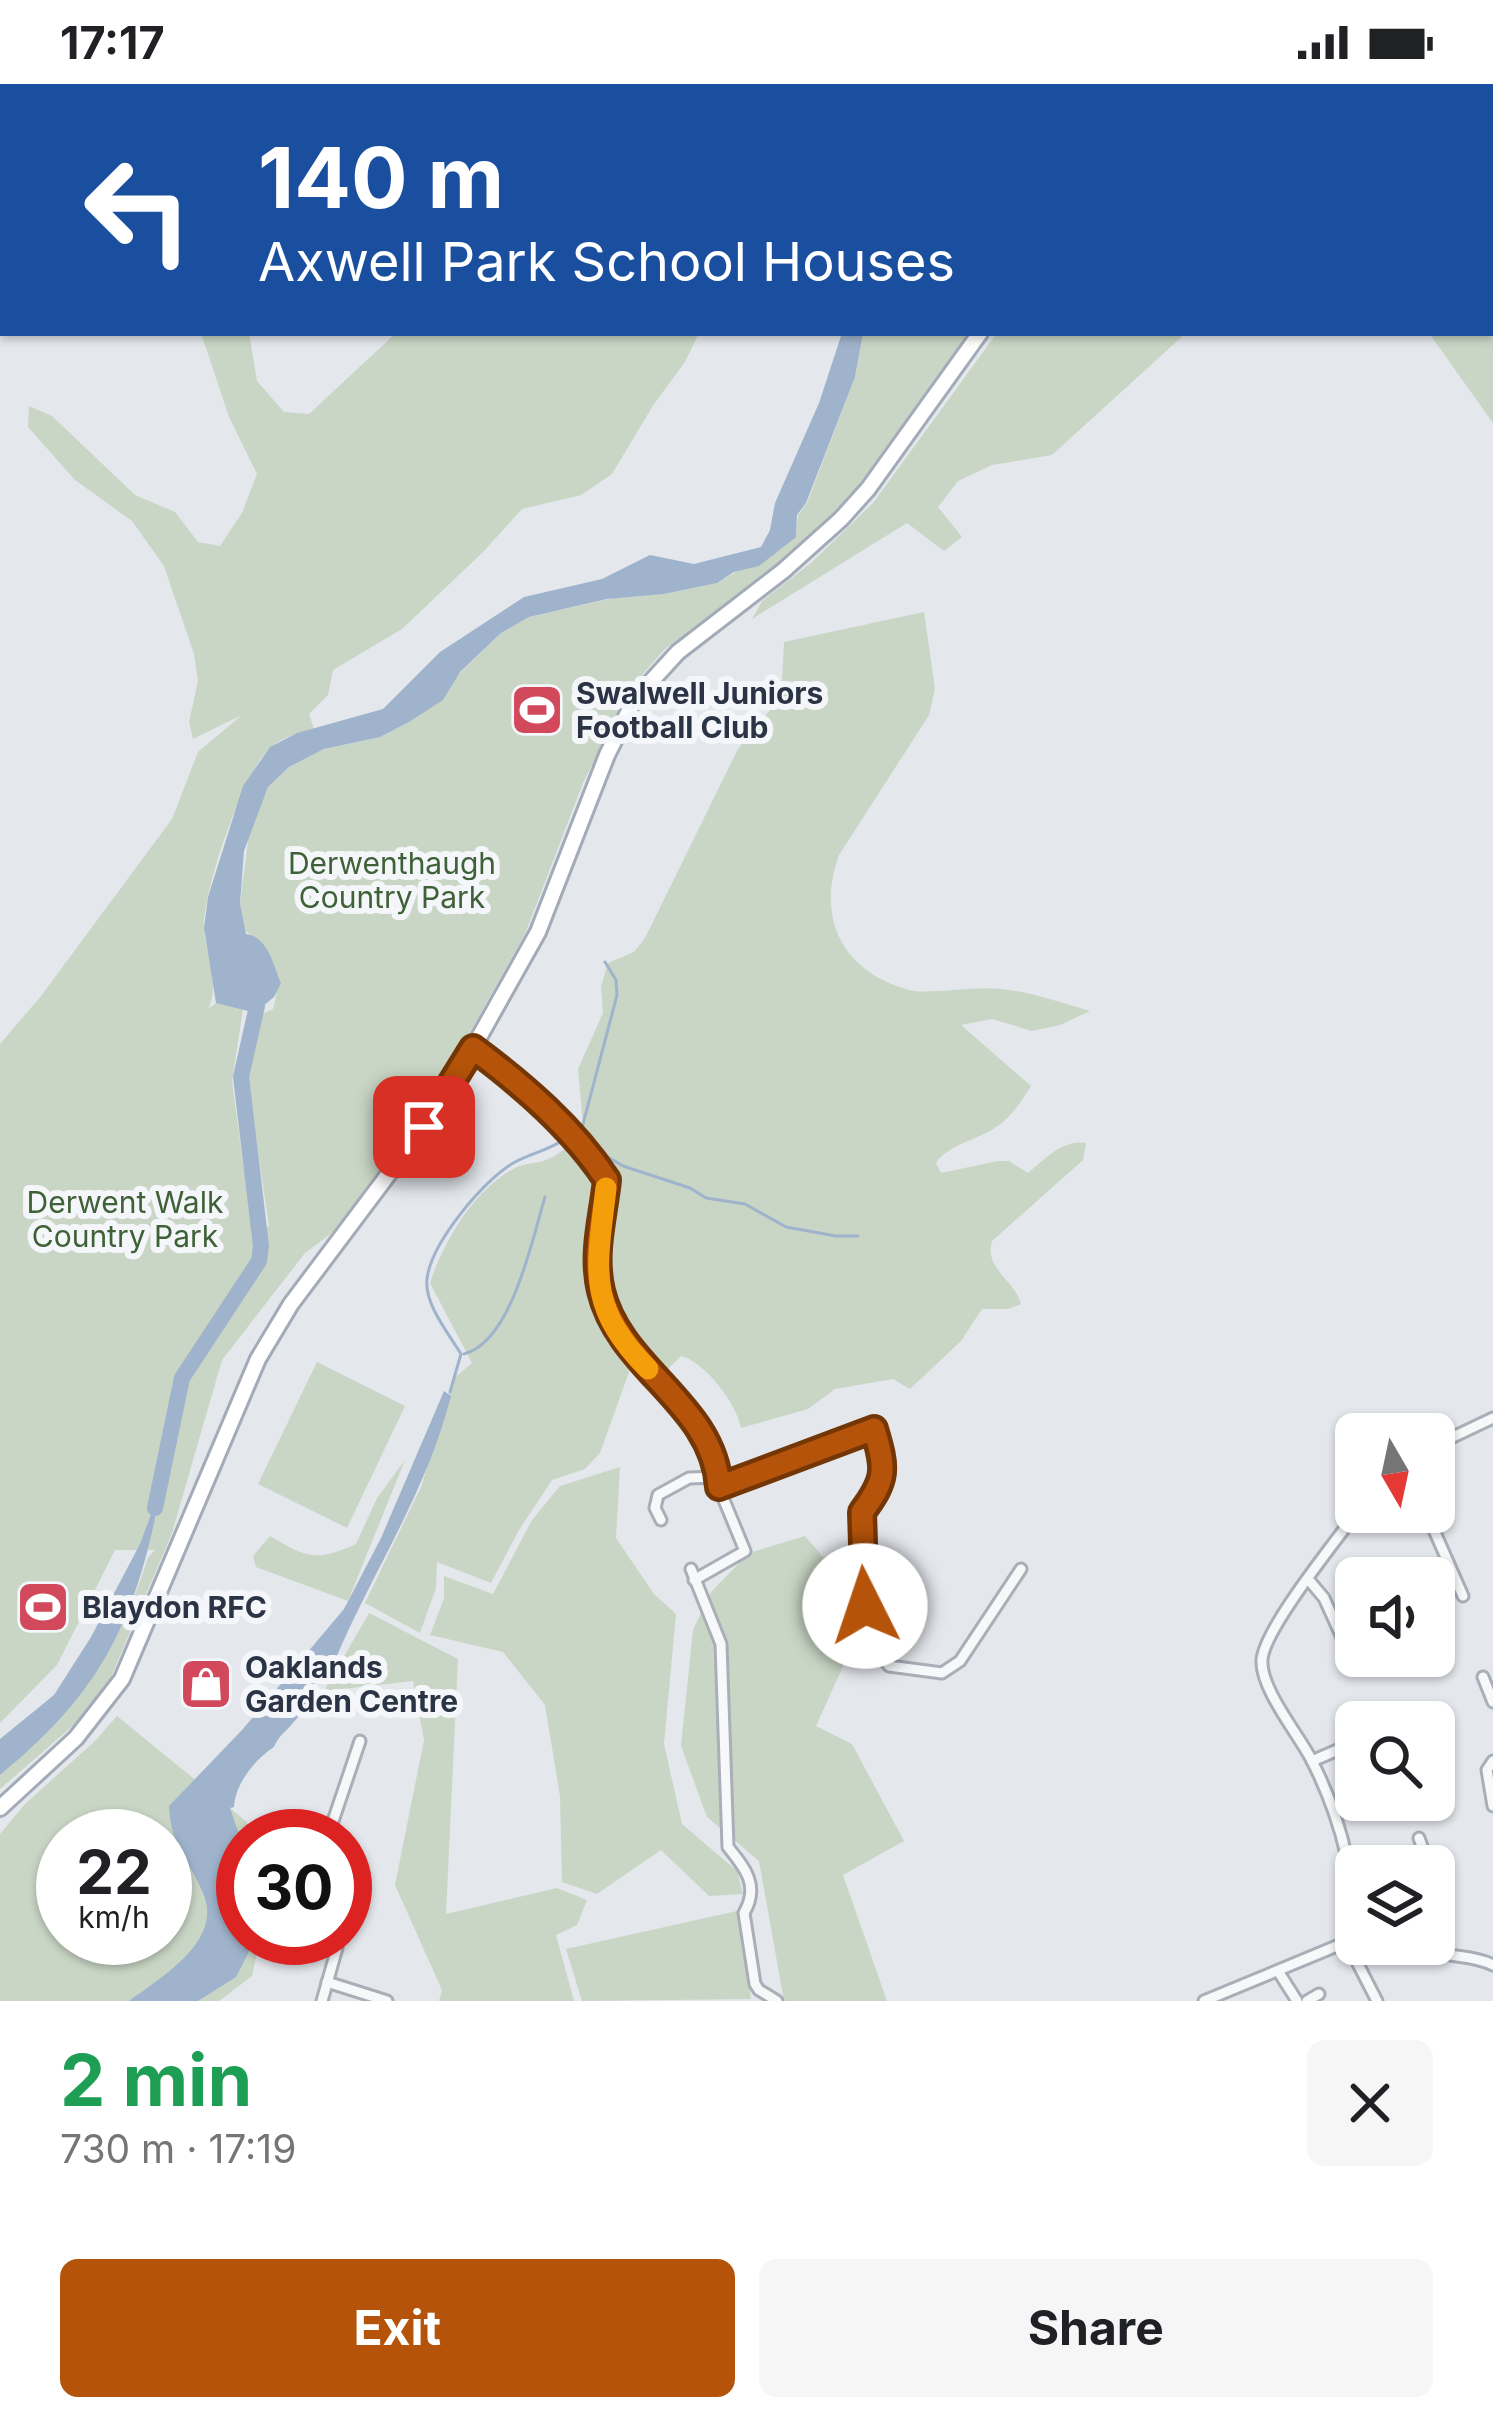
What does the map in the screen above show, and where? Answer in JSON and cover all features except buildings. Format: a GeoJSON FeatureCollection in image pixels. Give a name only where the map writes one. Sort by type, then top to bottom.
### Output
{"type":"FeatureCollection","features":[{"type":"Feature","properties":{"kind":"main road"},"geometry":{"type":"LineString","coordinates":[[0,1808],[76,1738],[112,1694],[136,1652],[246,1384],[274,1330],[424,1127],[473,1048],[538,932],[607,755],[635,699],[678,652],[783,571],[841,519],[868,489],[978,336]]}},
{"type":"Feature","properties":{"kind":"street"},"geometry":{"type":"LineString","coordinates":[[473,1048],[561,1125],[607,1180],[596,1260],[613,1324],[632,1353],[706,1435],[717,1460],[718,1482],[745,1551],[693,1574],[721,1644],[728,1846],[752,1885],[751,1902],[744,1913],[755,1984],[777,2001]]}},
{"type":"Feature","properties":{"kind":"street"},"geometry":{"type":"LineString","coordinates":[[1455,1436],[1493,1418]]}},
{"type":"Feature","properties":{"kind":"street"},"geometry":{"type":"LineString","coordinates":[[661,1520],[655,1508],[658,1495],[689,1478],[718,1482],[874,1429],[883,1459],[882,1486],[862,1512],[860,1540],[868,1640],[890,1666],[942,1673],[960,1661],[1021,1569]]}},
{"type":"Feature","properties":{"kind":"street"},"geometry":{"type":"LineString","coordinates":[[1342,1533],[1261,1657],[1263,1677],[1312,1761],[1344,1845]]}},
{"type":"Feature","properties":{"kind":"street"},"geometry":{"type":"LineString","coordinates":[[1435,1533],[1463,1596]]}},
{"type":"Feature","properties":{"kind":"street"},"geometry":{"type":"LineString","coordinates":[[1308,1579],[1324,1598],[1335,1623]]}},
{"type":"Feature","properties":{"kind":"street"},"geometry":{"type":"LineString","coordinates":[[1483,1676],[1493,1702]]}},
{"type":"Feature","properties":{"kind":"street"},"geometry":{"type":"LineString","coordinates":[[337,1809],[360,1741]]}},
{"type":"Feature","properties":{"kind":"street"},"geometry":{"type":"LineString","coordinates":[[1312,1761],[1335,1751]]}},
{"type":"Feature","properties":{"kind":"street"},"geometry":{"type":"LineString","coordinates":[[1493,1761],[1487,1770],[1493,1807]]}},
{"type":"Feature","properties":{"kind":"street"},"geometry":{"type":"LineString","coordinates":[[1419,1838],[1422,1845]]}},
{"type":"Feature","properties":{"kind":"street"},"geometry":{"type":"LineString","coordinates":[[1204,2001],[1335,1949]]}},
{"type":"Feature","properties":{"kind":"street"},"geometry":{"type":"LineString","coordinates":[[1455,1955],[1475,1956],[1493,1964]]}},
{"type":"Feature","properties":{"kind":"street"},"geometry":{"type":"LineString","coordinates":[[322,2001],[330,1965]]}},
{"type":"Feature","properties":{"kind":"street"},"geometry":{"type":"LineString","coordinates":[[1359,1965],[1377,2001]]}},
{"type":"Feature","properties":{"kind":"street"},"geometry":{"type":"LineString","coordinates":[[1278,1971],[1297,2001]]}},
{"type":"Feature","properties":{"kind":"street"},"geometry":{"type":"LineString","coordinates":[[327,1982],[387,2001]]}},
{"type":"Feature","properties":{"kind":"street"},"geometry":{"type":"LineString","coordinates":[[1307,2001],[1319,1994]]}},
{"type":"Feature","properties":{"kind":"green space"},"geometry":{"type":"Polygon","coordinates":[[[202,336],[250,336],[257,381],[284,412],[309,414],[393,336],[698,336],[612,474],[581,495],[522,509],[402,629],[333,670],[328,695],[309,714],[314,729],[271,747],[249,779],[218,860],[204,927],[213,979],[208,1009],[216,1003],[243,1009],[232,1081],[252,1230],[269,1226],[247,1079],[253,1018],[273,1009],[277,983],[268,953],[243,929],[240,904],[249,833],[268,787],[289,767],[324,749],[380,737],[409,722],[501,633],[529,617],[717,583],[796,537],[798,515],[807,503],[855,377],[862,336],[966,336],[843,507],[815,536],[665,649],[633,685],[583,783],[525,934],[433,1098],[376,1179],[333,1232],[305,1253],[222,1360],[172,1533],[111,1677],[76,1723],[0,1789],[0,1775],[51,1726],[108,1652],[155,1550],[115,1550],[57,1665],[0,1723],[0,1044],[172,819],[198,752],[242,715],[193,739],[189,722],[198,681],[194,654],[164,566],[132,521],[75,480],[28,427],[29,406],[52,416],[135,495],[175,512],[198,542],[220,546],[242,513],[257,474],[229,417],[202,336]]]}},
{"type":"Feature","properties":{"kind":"green space"},"geometry":{"type":"Polygon","coordinates":[[[995,336],[1183,336],[1052,455],[992,465],[958,481],[938,507],[962,537],[944,551],[907,523],[752,619],[762,601],[812,562],[873,503],[995,336]]]}},
{"type":"Feature","properties":{"kind":"green space"},"geometry":{"type":"Polygon","coordinates":[[[1431,336],[1493,336],[1493,423],[1431,336]]]}},
{"type":"Feature","properties":{"kind":"green space"},"geometry":{"type":"Polygon","coordinates":[[[924,612],[935,689],[929,715],[839,855],[831,900],[833,921],[851,956],[886,982],[928,992],[1001,989],[1090,1011],[1032,1031],[992,1019],[961,1025],[1031,1086],[999,1125],[941,1157],[936,1163],[941,1173],[1009,1161],[1028,1173],[1062,1147],[1086,1143],[1083,1160],[992,1241],[992,1259],[1021,1304],[982,1309],[961,1341],[910,1389],[893,1379],[835,1389],[808,1409],[741,1428],[733,1407],[700,1366],[681,1356],[664,1373],[633,1361],[600,1453],[585,1469],[552,1480],[491,1583],[437,1562],[436,1588],[420,1633],[365,1603],[421,1487],[454,1378],[472,1363],[430,1283],[443,1250],[462,1218],[500,1177],[518,1166],[548,1159],[584,1135],[578,1069],[603,1013],[601,987],[608,963],[634,952],[645,938],[738,749],[781,697],[784,642],[924,612]]]}},
{"type":"Feature","properties":{"kind":"green space"},"geometry":{"type":"Polygon","coordinates":[[[317,1362],[405,1406],[347,1528],[258,1484],[317,1362]]]}},
{"type":"Feature","properties":{"kind":"green space"},"geometry":{"type":"Polygon","coordinates":[[[405,1460],[348,1601],[256,1567],[253,1556],[270,1536],[312,1555],[356,1544],[377,1498],[405,1460]]]}},
{"type":"Feature","properties":{"kind":"green space"},"geometry":{"type":"Polygon","coordinates":[[[620,1467],[616,1538],[654,1594],[676,1614],[664,1744],[682,1824],[737,1871],[743,1894],[709,1896],[661,1850],[597,1894],[562,1882],[560,1796],[545,1705],[503,1652],[430,1635],[444,1598],[444,1576],[493,1594],[532,1520],[560,1486],[620,1467]]]}},
{"type":"Feature","properties":{"kind":"green space"},"geometry":{"type":"Polygon","coordinates":[[[805,1536],[823,1557],[857,1550],[852,1646],[816,1726],[852,1744],[904,1841],[843,1875],[887,2001],[784,2001],[759,1861],[707,1817],[681,1746],[693,1630],[711,1592],[749,1553],[805,1536]]]}},
{"type":"Feature","properties":{"kind":"green space"},"geometry":{"type":"Polygon","coordinates":[[[369,1613],[458,1659],[446,1914],[557,1888],[587,1900],[577,1925],[556,1935],[574,2001],[439,2001],[442,1990],[395,1885],[424,1740],[413,1681],[324,1691],[369,1613]]]}},
{"type":"Feature","properties":{"kind":"green space"},"geometry":{"type":"Polygon","coordinates":[[[117,1716],[231,1809],[216,1809],[216,1965],[254,1965],[252,1976],[219,2001],[0,2001],[0,1834],[117,1716]]]}},
{"type":"Feature","properties":{"kind":"green space"},"geometry":{"type":"Polygon","coordinates":[[[737,1911],[751,1999],[582,2001],[566,1949],[737,1911]]]}},
{"type":"Feature","properties":{"kind":"water"},"geometry":{"type":"Polygon","coordinates":[[[841,336],[862,336],[855,377],[806,503],[797,515],[796,537],[759,566],[734,572],[717,583],[607,599],[529,617],[501,633],[460,672],[443,700],[380,737],[324,749],[289,767],[268,787],[244,851],[240,904],[246,934],[265,946],[281,983],[274,997],[251,1016],[248,1011],[216,1003],[204,928],[208,897],[243,786],[270,747],[297,733],[383,709],[440,652],[524,597],[602,579],[650,555],[694,564],[761,547],[841,336]]]}},
{"type":"Feature","properties":{"kind":"water"},"geometry":{"type":"Polygon","coordinates":[[[444,1391],[451,1396],[427,1467],[333,1665],[327,1671],[319,1670],[302,1712],[247,1773],[234,1807],[216,1809],[216,1965],[242,1965],[236,1977],[198,2001],[129,2001],[176,1965],[192,1965],[192,1948],[205,1927],[207,1910],[192,1871],[192,1809],[169,1806],[242,1730],[344,1609],[381,1538],[444,1391]]]}},
{"type":"Feature","properties":{"kind":"water"},"geometry":{"type":"Polygon","coordinates":[[[161,1488],[140,1576],[110,1648],[66,1713],[0,1775],[0,1739],[54,1695],[140,1544],[161,1488]]]}},
{"type":"Feature","properties":{"kind":"waterway"},"geometry":{"type":"LineString","coordinates":[[573,1133],[582,1128],[617,995],[616,980],[605,962]]}},
{"type":"Feature","properties":{"kind":"waterway"},"geometry":{"type":"LineString","coordinates":[[155,1508],[182,1378],[259,1261],[241,1077],[257,1006],[253,994]]}},
{"type":"Feature","properties":{"kind":"waterway"},"geometry":{"type":"LineString","coordinates":[[584,1130],[601,1153],[623,1166],[706,1198],[745,1204],[786,1227],[858,1236]]}},
{"type":"Feature","properties":{"kind":"waterway"},"geometry":{"type":"LineString","coordinates":[[450,1392],[461,1354],[438,1318],[427,1289],[438,1248],[461,1213],[502,1170],[565,1139]]}},
{"type":"Feature","properties":{"kind":"waterway"},"geometry":{"type":"LineString","coordinates":[[464,1354],[481,1345],[507,1310],[545,1197]]}},
{"type":"Feature","properties":{"kind":"slow traffic"},"geometry":{"type":"LineString","coordinates":[[606,1188],[596,1260],[602,1294],[613,1324],[648,1369]]}},
{"type":"Feature","properties":{"kind":"place","name":"Swalwell Juniors Football Club"},"geometry":{"type":"Point","coordinates":[537,710]}},
{"type":"Feature","properties":{"kind":"place","name":"Blaydon RFC"},"geometry":{"type":"Point","coordinates":[43,1607]}},
{"type":"Feature","properties":{"kind":"place","name":"Oaklands Garden Centre"},"geometry":{"type":"Point","coordinates":[206,1684]}},
{"type":"Feature","properties":{"kind":"route"},"geometry":{"type":"LineString","coordinates":[[424,1127],[473,1048],[546,1109],[594,1161],[607,1180],[596,1260],[613,1324],[632,1353],[706,1435],[717,1460],[719,1487],[874,1429],[883,1459],[882,1486],[862,1512],[865,1606]]}},
{"type":"Feature","properties":{"kind":"park label","name":"Derwenthaugh Country Park"},"geometry":{"type":"Point","coordinates":[392,880]}},
{"type":"Feature","properties":{"kind":"park label","name":"Derwent Walk Country Park"},"geometry":{"type":"Point","coordinates":[125,1219]}}]}
